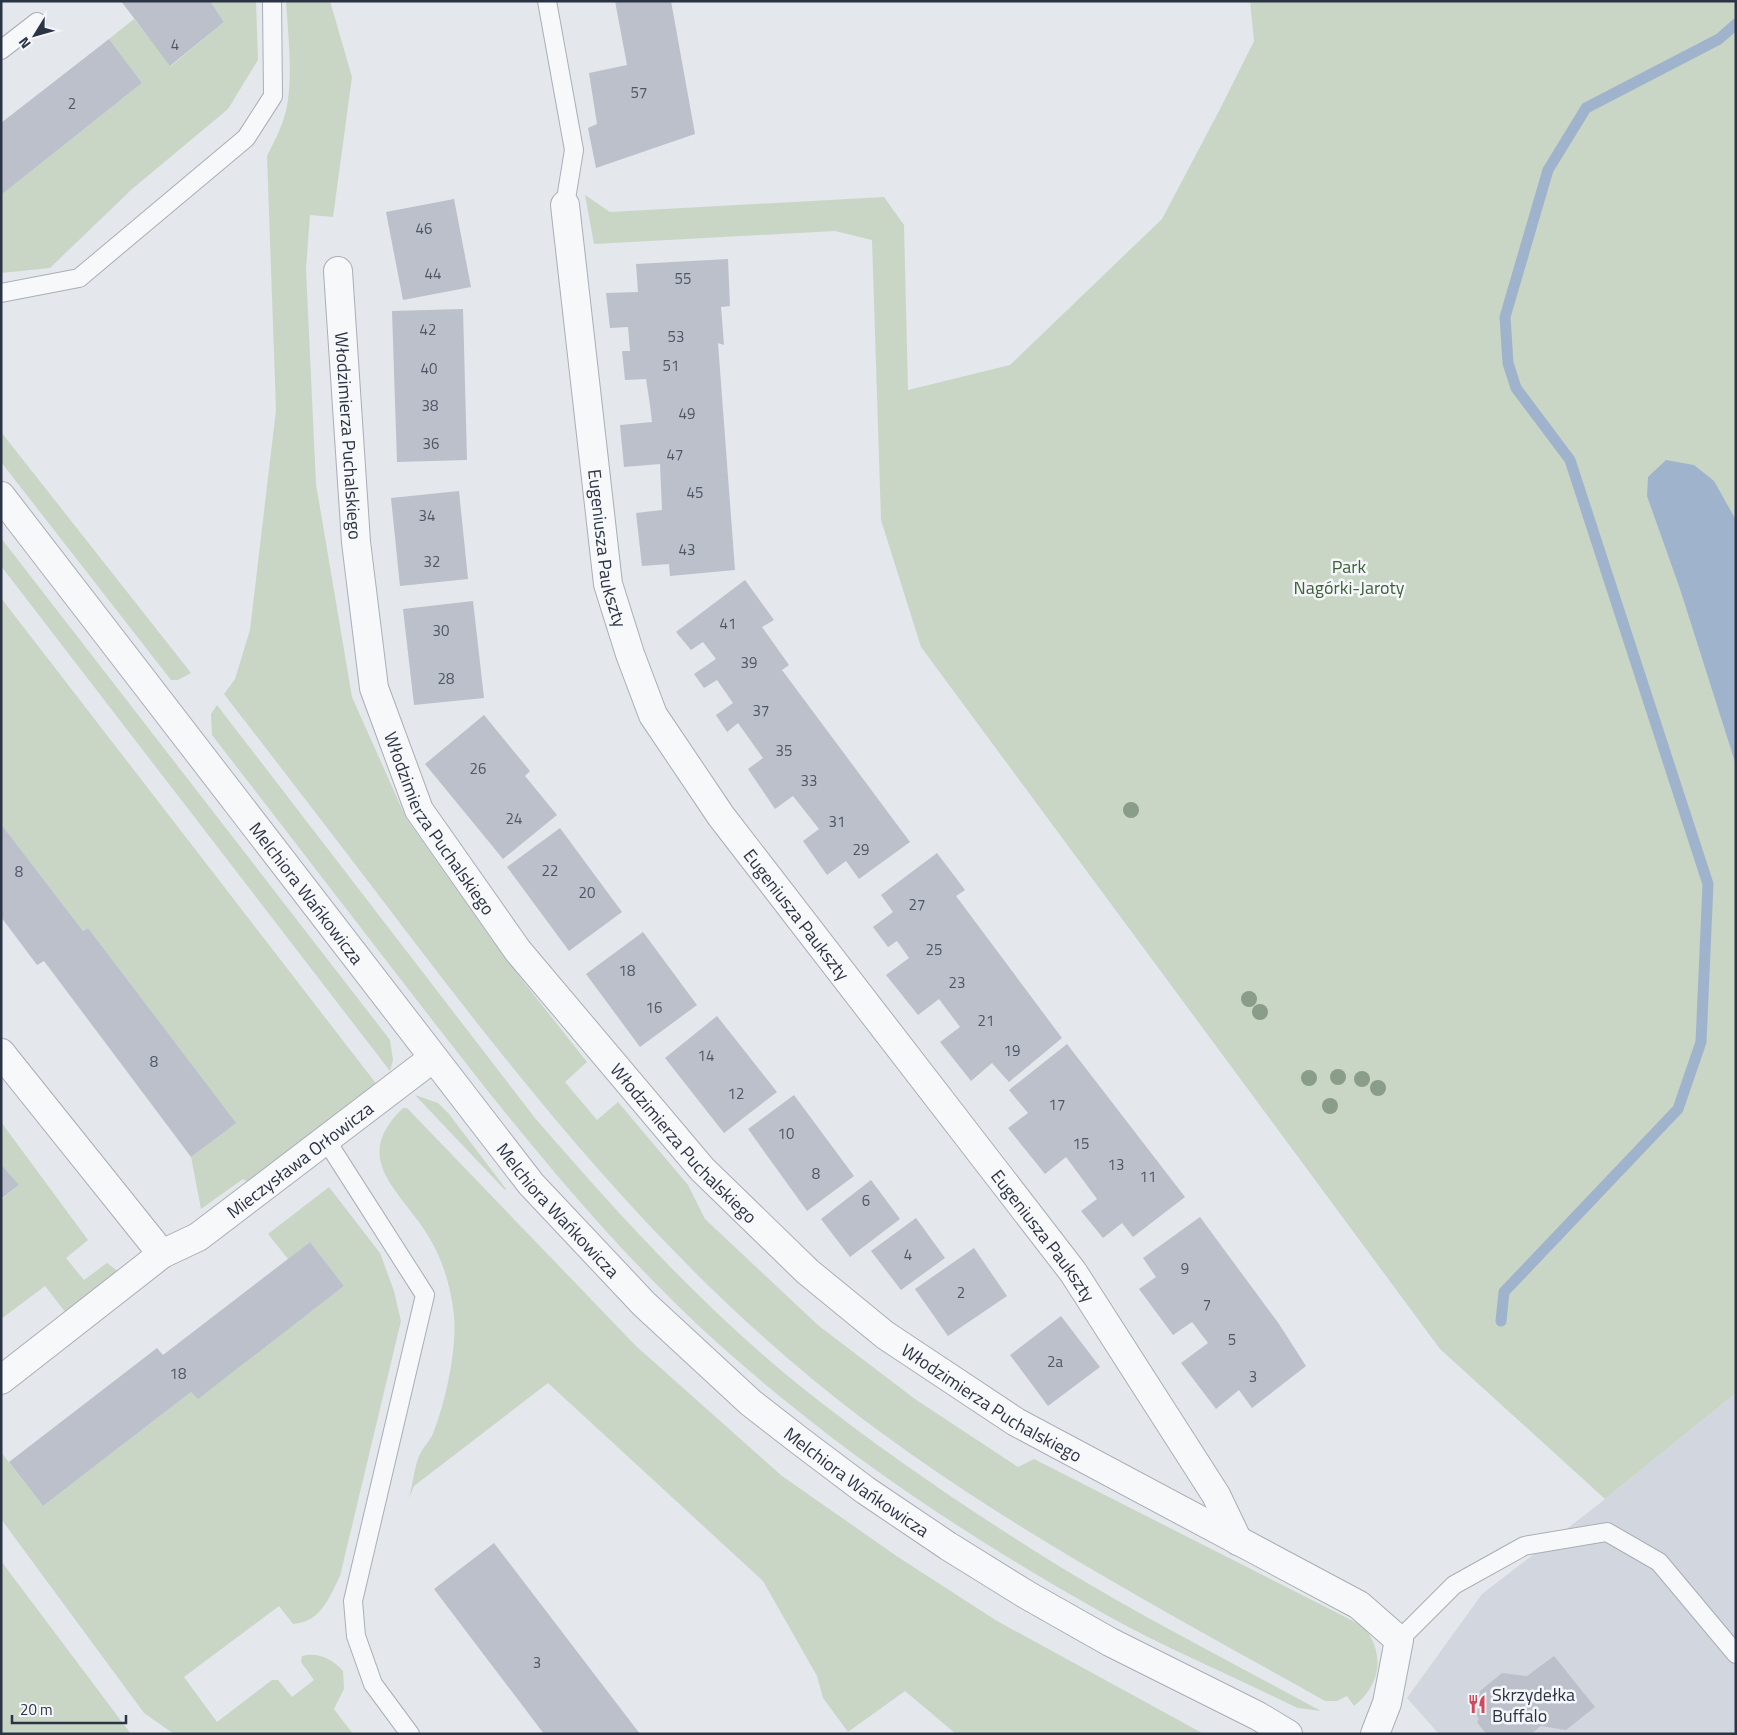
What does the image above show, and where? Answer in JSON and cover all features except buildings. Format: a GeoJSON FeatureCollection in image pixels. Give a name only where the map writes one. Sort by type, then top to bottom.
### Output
{"type":"FeatureCollection","features":[{"type":"Feature","properties":{"kind":"street","name":"Eugeniusza Paukszty"},"geometry":{"type":"LineString","coordinates":[[565,205],[608,584],[630,654],[653,715],[721,816],[1073,1272],[1216,1495],[1238,1541]]}},
{"type":"Feature","properties":{"kind":"street","name":"Włodzimierza Puchalskiego"},"geometry":{"type":"LineString","coordinates":[[338,271],[356,542],[374,688],[419,810],[518,951],[702,1169],[808,1272],[885,1335],[1016,1422],[1359,1605],[1399,1640]]}},
{"type":"Feature","properties":{"kind":"street","name":"Melchiora Wańkowicza"},"geometry":{"type":"LineString","coordinates":[[1,496],[531,1184],[584,1242],[705,1362],[800,1441],[865,1490],[948,1546],[1027,1595],[1110,1642],[1258,1716],[1288,1734]]}},
{"type":"Feature","properties":{"kind":"street"},"geometry":{"type":"LineString","coordinates":[[1,1053],[162,1254]]}},
{"type":"Feature","properties":{"kind":"street","name":"Mieczysława Orłowicza"},"geometry":{"type":"LineString","coordinates":[[1,1380],[162,1254],[198,1236],[433,1058]]}},
{"type":"Feature","properties":{"kind":"street"},"geometry":{"type":"LineString","coordinates":[[1376,1734],[1387,1702],[1399,1640]]}},
{"type":"Feature","properties":{"kind":"lane"},"geometry":{"type":"LineString","coordinates":[[1,293],[79,278],[246,138],[273,96],[272,1]]}},
{"type":"Feature","properties":{"kind":"lane"},"geometry":{"type":"LineString","coordinates":[[547,1],[574,150],[565,205]]}},
{"type":"Feature","properties":{"kind":"lane"},"geometry":{"type":"LineString","coordinates":[[1,50],[37,22]]}},
{"type":"Feature","properties":{"kind":"lane"},"geometry":{"type":"LineString","coordinates":[[326,1140],[425,1295],[353,1601],[356,1636],[373,1684],[410,1734]]}},
{"type":"Feature","properties":{"kind":"lane"},"geometry":{"type":"LineString","coordinates":[[1399,1640],[1454,1586],[1524,1546],[1607,1532],[1659,1562],[1736,1654]]}},
{"type":"Feature","properties":{"kind":"shaded area"},"geometry":{"type":"Polygon","coordinates":[[[1736,1393],[1736,1734],[1439,1734],[1407,1698],[1482,1594],[1599,1504],[1736,1393]]]}},
{"type":"Feature","properties":{"kind":"green space"},"geometry":{"type":"Polygon","coordinates":[[[210,1],[256,1],[258,60],[228,109],[131,190],[50,268],[1,273],[1,195],[142,83],[109,39],[134,19],[171,66],[224,22],[210,1]]]}},
{"type":"Feature","properties":{"kind":"green space"},"geometry":{"type":"Polygon","coordinates":[[[286,1],[330,1],[352,77],[333,217],[310,215],[306,269],[316,484],[352,697],[406,818],[508,962],[587,1062],[565,1082],[597,1120],[618,1102],[688,1185],[705,1219],[819,1326],[915,1399],[1018,1467],[1034,1459],[1363,1626],[1375,1646],[1377,1668],[1370,1688],[1354,1706],[1347,1696],[1337,1701],[1325,1701],[1060,1551],[996,1511],[932,1469],[871,1425],[811,1378],[754,1328],[699,1277],[647,1223],[549,1112],[455,995],[224,694],[235,679],[250,630],[276,410],[267,156],[284,119],[289,93],[290,54],[286,1]]]}},
{"type":"Feature","properties":{"kind":"green space","name":"Park Nagórki-Jaroty"},"geometry":{"type":"Polygon","coordinates":[[[1250,1],[1736,1],[1736,1393],[1605,1499],[1440,1349],[921,647],[881,520],[872,240],[835,231],[594,244],[585,195],[610,212],[884,197],[904,225],[908,390],[1010,365],[1162,219],[1254,41],[1250,1]]]}},
{"type":"Feature","properties":{"kind":"green space"},"geometry":{"type":"Polygon","coordinates":[[[1,432],[191,673],[178,680],[171,680],[1,462],[1,432]]]}},
{"type":"Feature","properties":{"kind":"green space"},"geometry":{"type":"Polygon","coordinates":[[[1,538],[390,1040],[393,1060],[390,1071],[1,566],[1,538]]]}},
{"type":"Feature","properties":{"kind":"green space"},"geometry":{"type":"Polygon","coordinates":[[[1,598],[378,1086],[250,1184],[243,1179],[201,1209],[191,1157],[235,1123],[88,928],[83,931],[1,824],[1,598]]]}},
{"type":"Feature","properties":{"kind":"green space"},"geometry":{"type":"Polygon","coordinates":[[[217,705],[535,1118],[631,1226],[732,1327],[805,1390],[944,1492],[1066,1570],[1138,1612],[1321,1711],[1298,1708],[1130,1628],[994,1549],[883,1475],[829,1435],[727,1351],[678,1306],[609,1234],[481,1082],[212,735],[211,714],[217,705]]]}},
{"type":"Feature","properties":{"kind":"green space"},"geometry":{"type":"Polygon","coordinates":[[[415,1095],[438,1103],[449,1114],[505,1190],[415,1095]]]}},
{"type":"Feature","properties":{"kind":"green space"},"geometry":{"type":"Polygon","coordinates":[[[403,1108],[407,1108],[636,1346],[782,1476],[898,1557],[997,1621],[1204,1734],[956,1734],[905,1691],[848,1732],[823,1698],[817,1676],[763,1581],[548,1383],[414,1486],[409,1498],[418,1459],[433,1434],[443,1405],[454,1344],[454,1316],[451,1294],[438,1253],[416,1218],[393,1188],[380,1158],[380,1143],[388,1126],[403,1108]]]}},
{"type":"Feature","properties":{"kind":"green space"},"geometry":{"type":"Polygon","coordinates":[[[1,1122],[88,1240],[66,1258],[84,1280],[107,1263],[119,1272],[66,1313],[45,1286],[1,1319],[1,1200],[19,1185],[1,1164],[1,1122]]]}},
{"type":"Feature","properties":{"kind":"green space"},"geometry":{"type":"Polygon","coordinates":[[[329,1187],[380,1253],[394,1291],[401,1321],[340,1576],[323,1608],[311,1619],[293,1624],[279,1606],[184,1677],[217,1722],[272,1680],[278,1680],[292,1697],[314,1680],[301,1662],[302,1656],[320,1656],[334,1663],[343,1671],[344,1689],[334,1709],[353,1734],[174,1734],[144,1713],[1,1519],[1,1452],[43,1506],[191,1392],[198,1398],[344,1286],[310,1242],[288,1259],[268,1234],[329,1187]]]}},
{"type":"Feature","properties":{"kind":"green space"},"geometry":{"type":"Polygon","coordinates":[[[1,1561],[131,1734],[1,1734],[1,1561]]]}},
{"type":"Feature","properties":{"kind":"water"},"geometry":{"type":"Polygon","coordinates":[[[1666,460],[1694,465],[1714,481],[1736,520],[1736,765],[1680,589],[1647,496],[1648,477],[1666,460]]]}},
{"type":"Feature","properties":{"kind":"waterway"},"geometry":{"type":"LineString","coordinates":[[1501,1321],[1504,1292],[1678,1109],[1701,1042],[1708,884],[1570,460],[1516,388],[1508,363],[1505,317],[1548,170],[1586,108],[1719,39],[1736,24]]}},
{"type":"Feature","properties":{"kind":"place","name":"Skrzydełka Buffalo"},"geometry":{"type":"Point","coordinates":[1477,1704]}}]}
